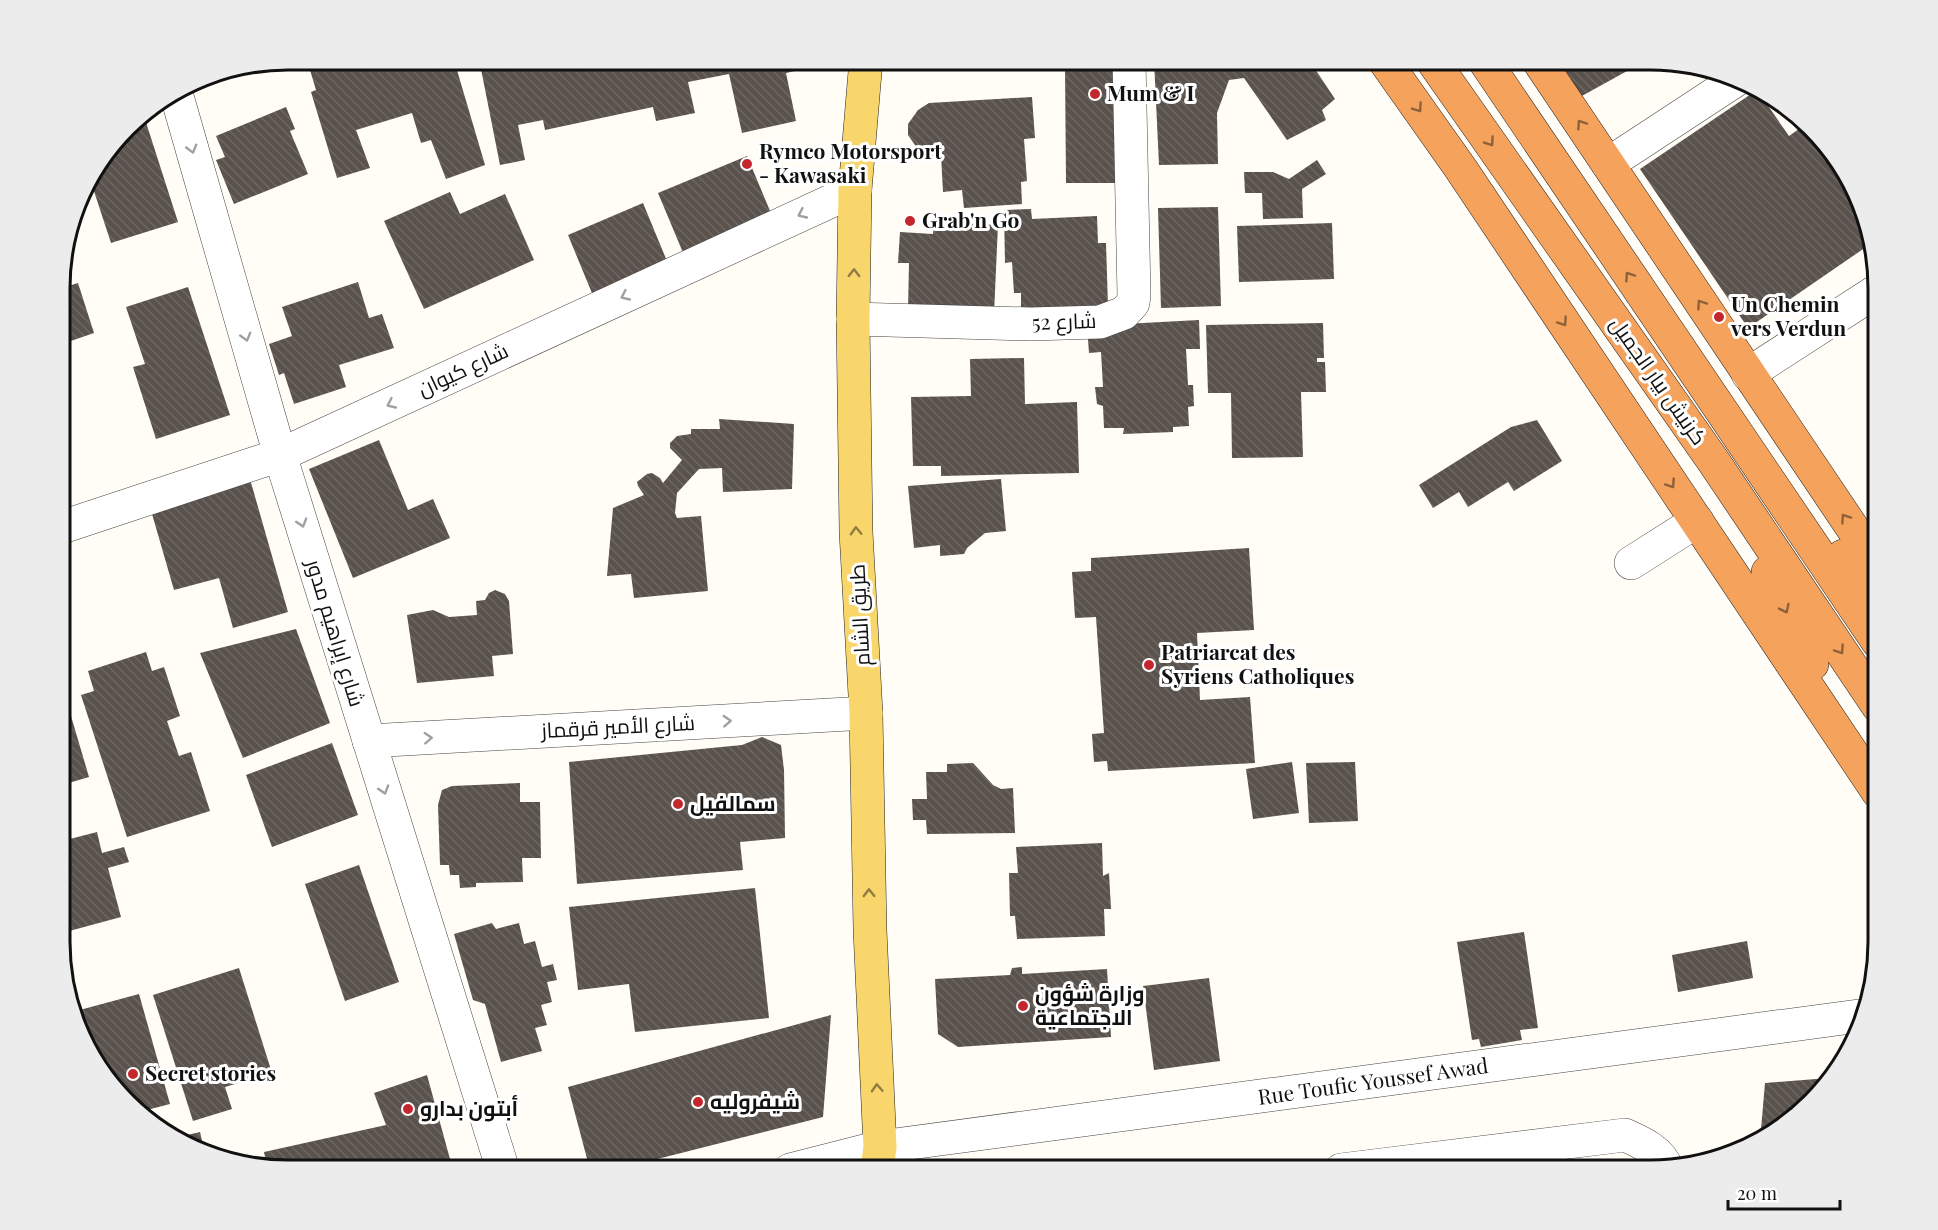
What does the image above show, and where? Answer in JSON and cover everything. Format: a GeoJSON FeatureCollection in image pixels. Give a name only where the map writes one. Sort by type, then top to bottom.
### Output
{"type":"FeatureCollection","features":[{"type":"Feature","properties":{"kind":"highway"},"geometry":{"type":"LineString","coordinates":[[1391,70],[1461,169],[1868,778]]}},
{"type":"Feature","properties":{"kind":"highway","name":"كرنيش بيار الجميل"},"geometry":{"type":"LineString","coordinates":[[1439,70],[1714,462],[1868,691]]}},
{"type":"Feature","properties":{"kind":"highway","name":"كرنيش بيار الجميل"},"geometry":{"type":"LineString","coordinates":[[1491,70],[1868,627]]}},
{"type":"Feature","properties":{"kind":"highway"},"geometry":{"type":"LineString","coordinates":[[1545,70],[1868,551]]}},
{"type":"Feature","properties":{"kind":"highway"},"geometry":{"type":"LineString","coordinates":[[1608,164],[1744,447],[1868,584]]}},
{"type":"Feature","properties":{"kind":"highway"},"geometry":{"type":"LineString","coordinates":[[1461,169],[1714,462],[1868,776]]}},
{"type":"Feature","properties":{"kind":"main road","name":"طريق الشام"},"geometry":{"type":"LineString","coordinates":[[865,70],[855,190],[853,319],[855,532],[866,713],[870,930],[878,1158]]}},
{"type":"Feature","properties":{"kind":"street","name":"شارع 52"},"geometry":{"type":"LineString","coordinates":[[853,319],[1031,324],[1100,322],[1124,313],[1133,303],[1134,295],[1129,70]]}},
{"type":"Feature","properties":{"kind":"street"},"geometry":{"type":"LineString","coordinates":[[1608,164],[1728,85]]}},
{"type":"Feature","properties":{"kind":"street","name":"شارع إبراهيم مدور"},"geometry":{"type":"LineString","coordinates":[[178,100],[280,455],[500,1160]]}},
{"type":"Feature","properties":{"kind":"street","name":"شارع كيوان"},"geometry":{"type":"LineString","coordinates":[[70,524],[280,455],[855,190]]}},
{"type":"Feature","properties":{"kind":"street"},"geometry":{"type":"LineString","coordinates":[[1748,374],[1868,296]]}},
{"type":"Feature","properties":{"kind":"street"},"geometry":{"type":"LineString","coordinates":[[1630,563],[1696,521]]}},
{"type":"Feature","properties":{"kind":"street","name":"شارع الأمير قرقماز"},"geometry":{"type":"LineString","coordinates":[[369,741],[866,713]]}},
{"type":"Feature","properties":{"kind":"street","name":"Rue Toufic Youssef Awad"},"geometry":{"type":"LineString","coordinates":[[878,1158],[1854,1018]]}},
{"type":"Feature","properties":{"kind":"street"},"geometry":{"type":"LineString","coordinates":[[1425,1160],[1625,1136],[1643,1143],[1662,1159]]}},
{"type":"Feature","properties":{"kind":"building"},"geometry":{"type":"Polygon","coordinates":[[[310,70],[457,70],[485,165],[446,179],[431,140],[421,143],[412,113],[356,130],[370,168],[337,178],[311,92],[316,90],[310,70]]]}},
{"type":"Feature","properties":{"kind":"building"},"geometry":{"type":"Polygon","coordinates":[[[481,70],[799,70],[786,73],[796,121],[742,133],[729,74],[688,82],[695,113],[656,121],[653,107],[545,130],[543,120],[518,125],[525,160],[500,165],[481,70]]]}},
{"type":"Feature","properties":{"kind":"building"},"geometry":{"type":"Polygon","coordinates":[[[1065,70],[1123,70],[1124,183],[1066,183],[1065,70]]]}},
{"type":"Feature","properties":{"kind":"building"},"geometry":{"type":"Polygon","coordinates":[[[1154,70],[1316,70],[1335,99],[1322,110],[1326,120],[1287,140],[1244,78],[1229,80],[1217,113],[1218,164],[1159,165],[1154,70]]]}},
{"type":"Feature","properties":{"kind":"building"},"geometry":{"type":"Polygon","coordinates":[[[1565,70],[1629,70],[1580,97],[1565,70]]]}},
{"type":"Feature","properties":{"kind":"building"},"geometry":{"type":"Polygon","coordinates":[[[1750,95],[1767,105],[1789,136],[1798,129],[1804,134],[1831,167],[1851,205],[1864,249],[1748,328],[1640,169],[1750,95]]]}},
{"type":"Feature","properties":{"kind":"building"},"geometry":{"type":"Polygon","coordinates":[[[1032,97],[1035,138],[1024,139],[1027,181],[1021,182],[1022,204],[964,208],[962,190],[943,192],[941,155],[928,156],[917,148],[908,135],[908,124],[918,110],[929,103],[1032,97]]]}},
{"type":"Feature","properties":{"kind":"building"},"geometry":{"type":"Polygon","coordinates":[[[286,107],[295,129],[290,131],[308,174],[234,204],[216,160],[225,157],[216,136],[286,107]]]}},
{"type":"Feature","properties":{"kind":"building"},"geometry":{"type":"Polygon","coordinates":[[[146,124],[178,222],[111,243],[94,191],[107,167],[134,134],[146,124]]]}},
{"type":"Feature","properties":{"kind":"building"},"geometry":{"type":"Polygon","coordinates":[[[747,156],[773,218],[684,255],[658,193],[747,156]]]}},
{"type":"Feature","properties":{"kind":"building"},"geometry":{"type":"Polygon","coordinates":[[[1317,160],[1326,174],[1302,189],[1303,218],[1263,219],[1262,193],[1245,193],[1244,172],[1273,172],[1289,179],[1317,160]]]}},
{"type":"Feature","properties":{"kind":"building"},"geometry":{"type":"Polygon","coordinates":[[[450,192],[460,214],[505,194],[534,260],[424,309],[384,221],[450,192]]]}},
{"type":"Feature","properties":{"kind":"building"},"geometry":{"type":"Polygon","coordinates":[[[643,203],[669,266],[594,298],[568,235],[643,203]]]}},
{"type":"Feature","properties":{"kind":"building"},"geometry":{"type":"Polygon","coordinates":[[[1218,207],[1221,306],[1161,308],[1158,208],[1218,207]]]}},
{"type":"Feature","properties":{"kind":"building"},"geometry":{"type":"Polygon","coordinates":[[[1031,209],[1032,219],[1097,216],[1098,243],[1106,243],[1108,306],[1021,309],[1021,293],[1014,293],[1012,262],[1005,263],[1004,210],[1031,209]]]}},
{"type":"Feature","properties":{"kind":"building"},"geometry":{"type":"Polygon","coordinates":[[[934,222],[998,225],[994,314],[908,310],[909,263],[898,263],[900,232],[933,234],[934,222]]]}},
{"type":"Feature","properties":{"kind":"building"},"geometry":{"type":"Polygon","coordinates":[[[1332,223],[1334,279],[1239,282],[1237,226],[1332,223]]]}},
{"type":"Feature","properties":{"kind":"building"},"geometry":{"type":"Polygon","coordinates":[[[358,282],[369,318],[382,314],[394,348],[339,365],[346,387],[294,404],[284,373],[279,375],[269,344],[292,336],[282,307],[358,282]]]}},
{"type":"Feature","properties":{"kind":"building"},"geometry":{"type":"Polygon","coordinates":[[[78,283],[94,333],[70,341],[70,288],[70,285],[78,283]]]}},
{"type":"Feature","properties":{"kind":"building"},"geometry":{"type":"Polygon","coordinates":[[[188,287],[230,415],[156,439],[133,367],[145,364],[126,307],[188,287]]]}},
{"type":"Feature","properties":{"kind":"building"},"geometry":{"type":"Polygon","coordinates":[[[1199,320],[1200,349],[1186,349],[1188,385],[1193,385],[1194,406],[1188,407],[1189,426],[1173,427],[1173,432],[1123,434],[1124,428],[1104,428],[1103,406],[1097,404],[1095,387],[1103,387],[1101,352],[1089,353],[1087,326],[1199,320]]]}},
{"type":"Feature","properties":{"kind":"building"},"geometry":{"type":"Polygon","coordinates":[[[1323,323],[1324,358],[1317,358],[1317,362],[1325,362],[1326,392],[1301,392],[1303,457],[1232,458],[1231,393],[1208,393],[1206,325],[1323,323]]]}},
{"type":"Feature","properties":{"kind":"building"},"geometry":{"type":"Polygon","coordinates":[[[1024,358],[1025,404],[1077,402],[1079,473],[941,476],[941,466],[913,466],[911,397],[971,396],[970,359],[1024,358]]]}},
{"type":"Feature","properties":{"kind":"building"},"geometry":{"type":"Polygon","coordinates":[[[719,419],[794,424],[792,489],[723,492],[722,468],[699,469],[677,493],[675,513],[677,518],[701,516],[708,591],[634,598],[631,574],[607,576],[613,508],[644,495],[637,482],[647,474],[652,473],[663,483],[682,460],[670,448],[670,443],[677,436],[691,434],[691,429],[720,429],[719,419]]]}},
{"type":"Feature","properties":{"kind":"building"},"geometry":{"type":"Polygon","coordinates":[[[1537,420],[1562,461],[1514,491],[1508,482],[1468,507],[1459,492],[1433,508],[1419,485],[1511,427],[1537,420]]]}},
{"type":"Feature","properties":{"kind":"building"},"geometry":{"type":"Polygon","coordinates":[[[379,440],[408,510],[433,499],[450,538],[353,578],[309,469],[379,440]]]}},
{"type":"Feature","properties":{"kind":"building"},"geometry":{"type":"Polygon","coordinates":[[[250,479],[288,612],[233,628],[219,578],[174,590],[150,507],[250,479]]]}},
{"type":"Feature","properties":{"kind":"building"},"geometry":{"type":"Polygon","coordinates":[[[1001,479],[1006,531],[985,533],[967,548],[964,554],[940,556],[940,545],[914,548],[908,486],[1001,479]]]}},
{"type":"Feature","properties":{"kind":"building","name":"Patriarcat des Syriens Catholiques"},"geometry":{"type":"Polygon","coordinates":[[[1249,548],[1254,630],[1197,633],[1200,700],[1250,697],[1255,763],[1108,771],[1107,761],[1094,762],[1092,734],[1104,733],[1096,617],[1075,618],[1072,572],[1091,571],[1091,558],[1249,548]]]}},
{"type":"Feature","properties":{"kind":"building"},"geometry":{"type":"Polygon","coordinates":[[[495,590],[505,594],[509,601],[513,654],[492,656],[494,676],[417,683],[407,615],[433,610],[449,617],[477,615],[476,601],[485,600],[489,593],[495,590]]]}},
{"type":"Feature","properties":{"kind":"building"},"geometry":{"type":"Polygon","coordinates":[[[296,629],[330,723],[243,758],[200,653],[296,629]]]}},
{"type":"Feature","properties":{"kind":"building"},"geometry":{"type":"Polygon","coordinates":[[[146,652],[152,671],[164,667],[180,716],[167,721],[179,756],[191,752],[210,811],[127,837],[81,695],[94,691],[88,671],[146,652]]]}},
{"type":"Feature","properties":{"kind":"building"},"geometry":{"type":"Polygon","coordinates":[[[70,716],[89,777],[70,783],[70,716]]]}},
{"type":"Feature","properties":{"kind":"building","name":"سمالفيل"},"geometry":{"type":"Polygon","coordinates":[[[762,737],[781,745],[784,770],[785,838],[740,842],[743,870],[577,884],[569,762],[742,745],[762,737]]]}},
{"type":"Feature","properties":{"kind":"building"},"geometry":{"type":"Polygon","coordinates":[[[332,743],[358,815],[272,847],[246,775],[332,743]]]}},
{"type":"Feature","properties":{"kind":"building"},"geometry":{"type":"Polygon","coordinates":[[[1292,762],[1299,813],[1253,819],[1246,769],[1292,762]]]}},
{"type":"Feature","properties":{"kind":"building"},"geometry":{"type":"Polygon","coordinates":[[[1355,762],[1358,821],[1309,823],[1306,763],[1355,762]]]}},
{"type":"Feature","properties":{"kind":"building"},"geometry":{"type":"Polygon","coordinates":[[[973,763],[993,785],[1001,789],[1013,788],[1015,833],[927,834],[926,820],[913,820],[912,799],[927,799],[926,772],[947,772],[947,764],[973,763]]]}},
{"type":"Feature","properties":{"kind":"building"},"geometry":{"type":"Polygon","coordinates":[[[520,783],[520,802],[540,802],[541,858],[522,858],[523,882],[476,883],[476,887],[460,888],[459,875],[450,875],[449,865],[440,865],[438,805],[442,790],[452,786],[520,783]]]}},
{"type":"Feature","properties":{"kind":"building"},"geometry":{"type":"Polygon","coordinates":[[[97,832],[102,853],[124,847],[129,862],[108,868],[121,917],[70,931],[70,839],[97,832]]]}},
{"type":"Feature","properties":{"kind":"building"},"geometry":{"type":"Polygon","coordinates":[[[1102,843],[1103,876],[1109,873],[1111,909],[1104,909],[1105,936],[1017,939],[1015,916],[1010,916],[1009,873],[1018,873],[1016,847],[1102,843]]]}},
{"type":"Feature","properties":{"kind":"building"},"geometry":{"type":"Polygon","coordinates":[[[359,865],[399,982],[345,1001],[305,884],[359,865]]]}},
{"type":"Feature","properties":{"kind":"building"},"geometry":{"type":"Polygon","coordinates":[[[755,888],[769,1018],[635,1032],[629,984],[578,990],[569,907],[755,888]]]}},
{"type":"Feature","properties":{"kind":"building"},"geometry":{"type":"Polygon","coordinates":[[[492,923],[496,929],[519,923],[524,944],[535,941],[542,967],[553,964],[557,980],[547,982],[552,1002],[541,1005],[547,1025],[535,1028],[542,1051],[501,1062],[485,1004],[473,1000],[454,934],[492,923]]]}},
{"type":"Feature","properties":{"kind":"building"},"geometry":{"type":"Polygon","coordinates":[[[1524,932],[1538,1028],[1520,1030],[1522,1040],[1481,1047],[1479,1039],[1472,1040],[1457,942],[1524,932]]]}},
{"type":"Feature","properties":{"kind":"building"},"geometry":{"type":"Polygon","coordinates":[[[1747,941],[1753,978],[1678,992],[1672,955],[1747,941]]]}},
{"type":"Feature","properties":{"kind":"building","name":"وزارة شؤون الاجتماعية"},"geometry":{"type":"Polygon","coordinates":[[[1022,967],[1022,974],[1107,969],[1111,1037],[958,1047],[938,1034],[935,979],[1010,975],[1012,968],[1022,967]]]}},
{"type":"Feature","properties":{"kind":"building"},"geometry":{"type":"Polygon","coordinates":[[[239,968],[272,1073],[225,1087],[232,1109],[193,1121],[153,995],[239,968]]]}},
{"type":"Feature","properties":{"kind":"building"},"geometry":{"type":"Polygon","coordinates":[[[1209,978],[1220,1061],[1154,1070],[1143,986],[1209,978]]]}},
{"type":"Feature","properties":{"kind":"building"},"geometry":{"type":"Polygon","coordinates":[[[139,994],[170,1104],[150,1109],[134,1096],[107,1063],[81,1010],[139,994]]]}},
{"type":"Feature","properties":{"kind":"building","name":"شيفروليه"},"geometry":{"type":"Polygon","coordinates":[[[831,1015],[823,1117],[653,1160],[587,1160],[568,1087],[831,1015]]]}},
{"type":"Feature","properties":{"kind":"building","name":"أبتون بدارو"},"geometry":{"type":"Polygon","coordinates":[[[427,1075],[450,1160],[265,1158],[264,1152],[386,1125],[374,1093],[427,1075]]]}},
{"type":"Feature","properties":{"kind":"building"},"geometry":{"type":"Polygon","coordinates":[[[1818,1079],[1804,1096],[1761,1129],[1765,1083],[1818,1079]]]}},
{"type":"Feature","properties":{"kind":"building"},"geometry":{"type":"Polygon","coordinates":[[[200,1132],[202,1142],[192,1137],[188,1135],[200,1132]]]}},
{"type":"Feature","properties":{"kind":"place","name":"Mum & I"},"geometry":{"type":"Point","coordinates":[1095,94]}},
{"type":"Feature","properties":{"kind":"place","name":"Rymco Motorsport - Kawasaki"},"geometry":{"type":"Point","coordinates":[747,164]}},
{"type":"Feature","properties":{"kind":"place","name":"Grab'n Go"},"geometry":{"type":"Point","coordinates":[910,221]}},
{"type":"Feature","properties":{"kind":"place","name":"Un Chemin vers Verdun"},"geometry":{"type":"Point","coordinates":[1719,317]}},
{"type":"Feature","properties":{"kind":"place","name":"Patriarcat des Syriens Catholiques"},"geometry":{"type":"Point","coordinates":[1149,665]}},
{"type":"Feature","properties":{"kind":"place","name":"سمالفيل"},"geometry":{"type":"Point","coordinates":[678,804]}},
{"type":"Feature","properties":{"kind":"place","name":"وزارة شؤون الاجتماعية"},"geometry":{"type":"Point","coordinates":[1023,1006]}},
{"type":"Feature","properties":{"kind":"place","name":"Secret stories"},"geometry":{"type":"Point","coordinates":[133,1074]}},
{"type":"Feature","properties":{"kind":"place","name":"شيفروليه"},"geometry":{"type":"Point","coordinates":[698,1102]}},
{"type":"Feature","properties":{"kind":"place","name":"أبتون بدارو"},"geometry":{"type":"Point","coordinates":[408,1109]}}]}
